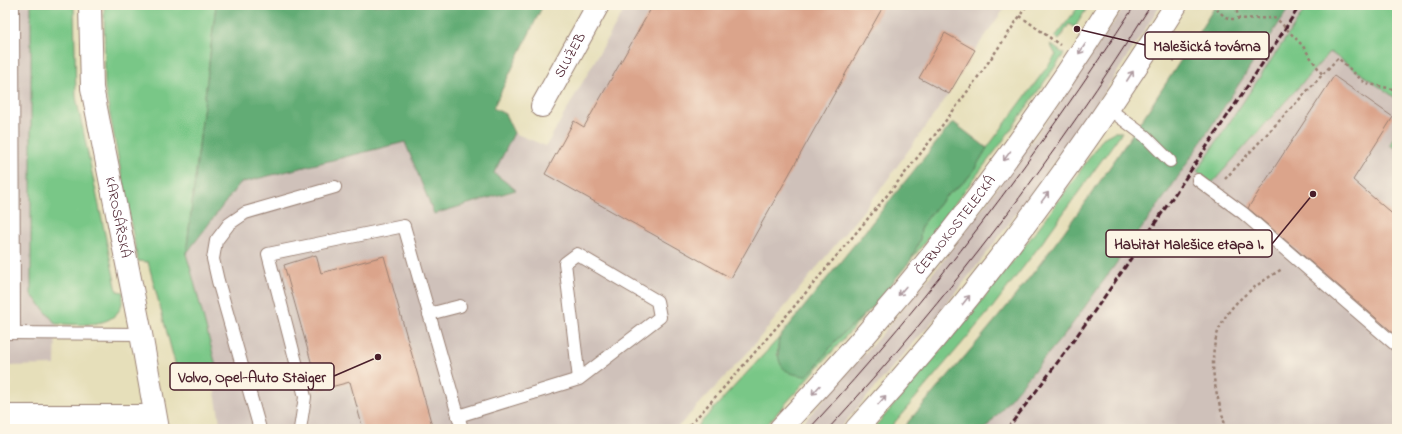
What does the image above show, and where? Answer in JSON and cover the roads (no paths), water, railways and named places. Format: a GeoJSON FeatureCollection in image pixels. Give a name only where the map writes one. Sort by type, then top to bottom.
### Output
{"type":"FeatureCollection","features":[{"type":"Feature","properties":{"kind":"main road","name":"KAROSÁŘSKÁ"},"geometry":{"type":"LineString","coordinates":[[90,5],[92,88],[141,334],[156,422]]}},
{"type":"Feature","properties":{"kind":"main road","name":"SLUŽEB"},"geometry":{"type":"LineString","coordinates":[[542,106],[598,5]]}},
{"type":"Feature","properties":{"kind":"main road","name":"ČERNOKOSTELECKÁ"},"geometry":{"type":"LineString","coordinates":[[780,429],[873,326],[956,224],[1043,106],[1111,5]]}},
{"type":"Feature","properties":{"kind":"main road"},"geometry":{"type":"LineString","coordinates":[[856,429],[936,337],[990,270],[1059,179],[1109,109],[1176,5]]}},
{"type":"Feature","properties":{"kind":"main road"},"geometry":{"type":"LineString","coordinates":[[5,416],[156,422]]}},
{"type":"Feature","properties":{"kind":"lane"},"geometry":{"type":"LineString","coordinates":[[13,5],[10,333],[141,334]]}},
{"type":"Feature","properties":{"kind":"lane"},"geometry":{"type":"LineString","coordinates":[[1109,109],[1145,136],[1170,161]]}},
{"type":"Feature","properties":{"kind":"lane"},"geometry":{"type":"LineString","coordinates":[[1198,180],[1243,213],[1397,346]]}},
{"type":"Feature","properties":{"kind":"lane"},"geometry":{"type":"LineString","coordinates":[[260,429],[218,281],[213,259],[216,241],[229,224],[245,213],[335,187]]}},
{"type":"Feature","properties":{"kind":"lane"},"geometry":{"type":"LineString","coordinates":[[300,429],[305,397],[268,254],[404,226],[462,429]]}},
{"type":"Feature","properties":{"kind":"lane"},"geometry":{"type":"LineString","coordinates":[[458,416],[579,379],[660,317],[657,301],[577,254],[565,263],[579,379]]}},
{"type":"Feature","properties":{"kind":"lane"},"geometry":{"type":"LineString","coordinates":[[429,314],[460,306]]}},
{"type":"Feature","properties":{"kind":"tram line"},"geometry":{"type":"LineString","coordinates":[[809,429],[898,329],[981,224],[1060,116],[1135,5]]}},
{"type":"Feature","properties":{"kind":"tram line"},"geometry":{"type":"LineString","coordinates":[[828,429],[916,329],[999,224],[1078,116],[1151,5]]}},
{"type":"Feature","properties":{"kind":"railway"},"geometry":{"type":"LineString","coordinates":[[1007,429],[1079,333],[1125,267],[1300,5]]}},
{"type":"Feature","properties":{"kind":"place","name":"Malešická továrna"},"geometry":{"type":"Point","coordinates":[1077,29]}},
{"type":"Feature","properties":{"kind":"place","name":"Habitat Malešice etapa I."},"geometry":{"type":"Point","coordinates":[1313,194]}},
{"type":"Feature","properties":{"kind":"place","name":"Volvo, Opel-Auto Staiger"},"geometry":{"type":"Point","coordinates":[378,357]}}]}
